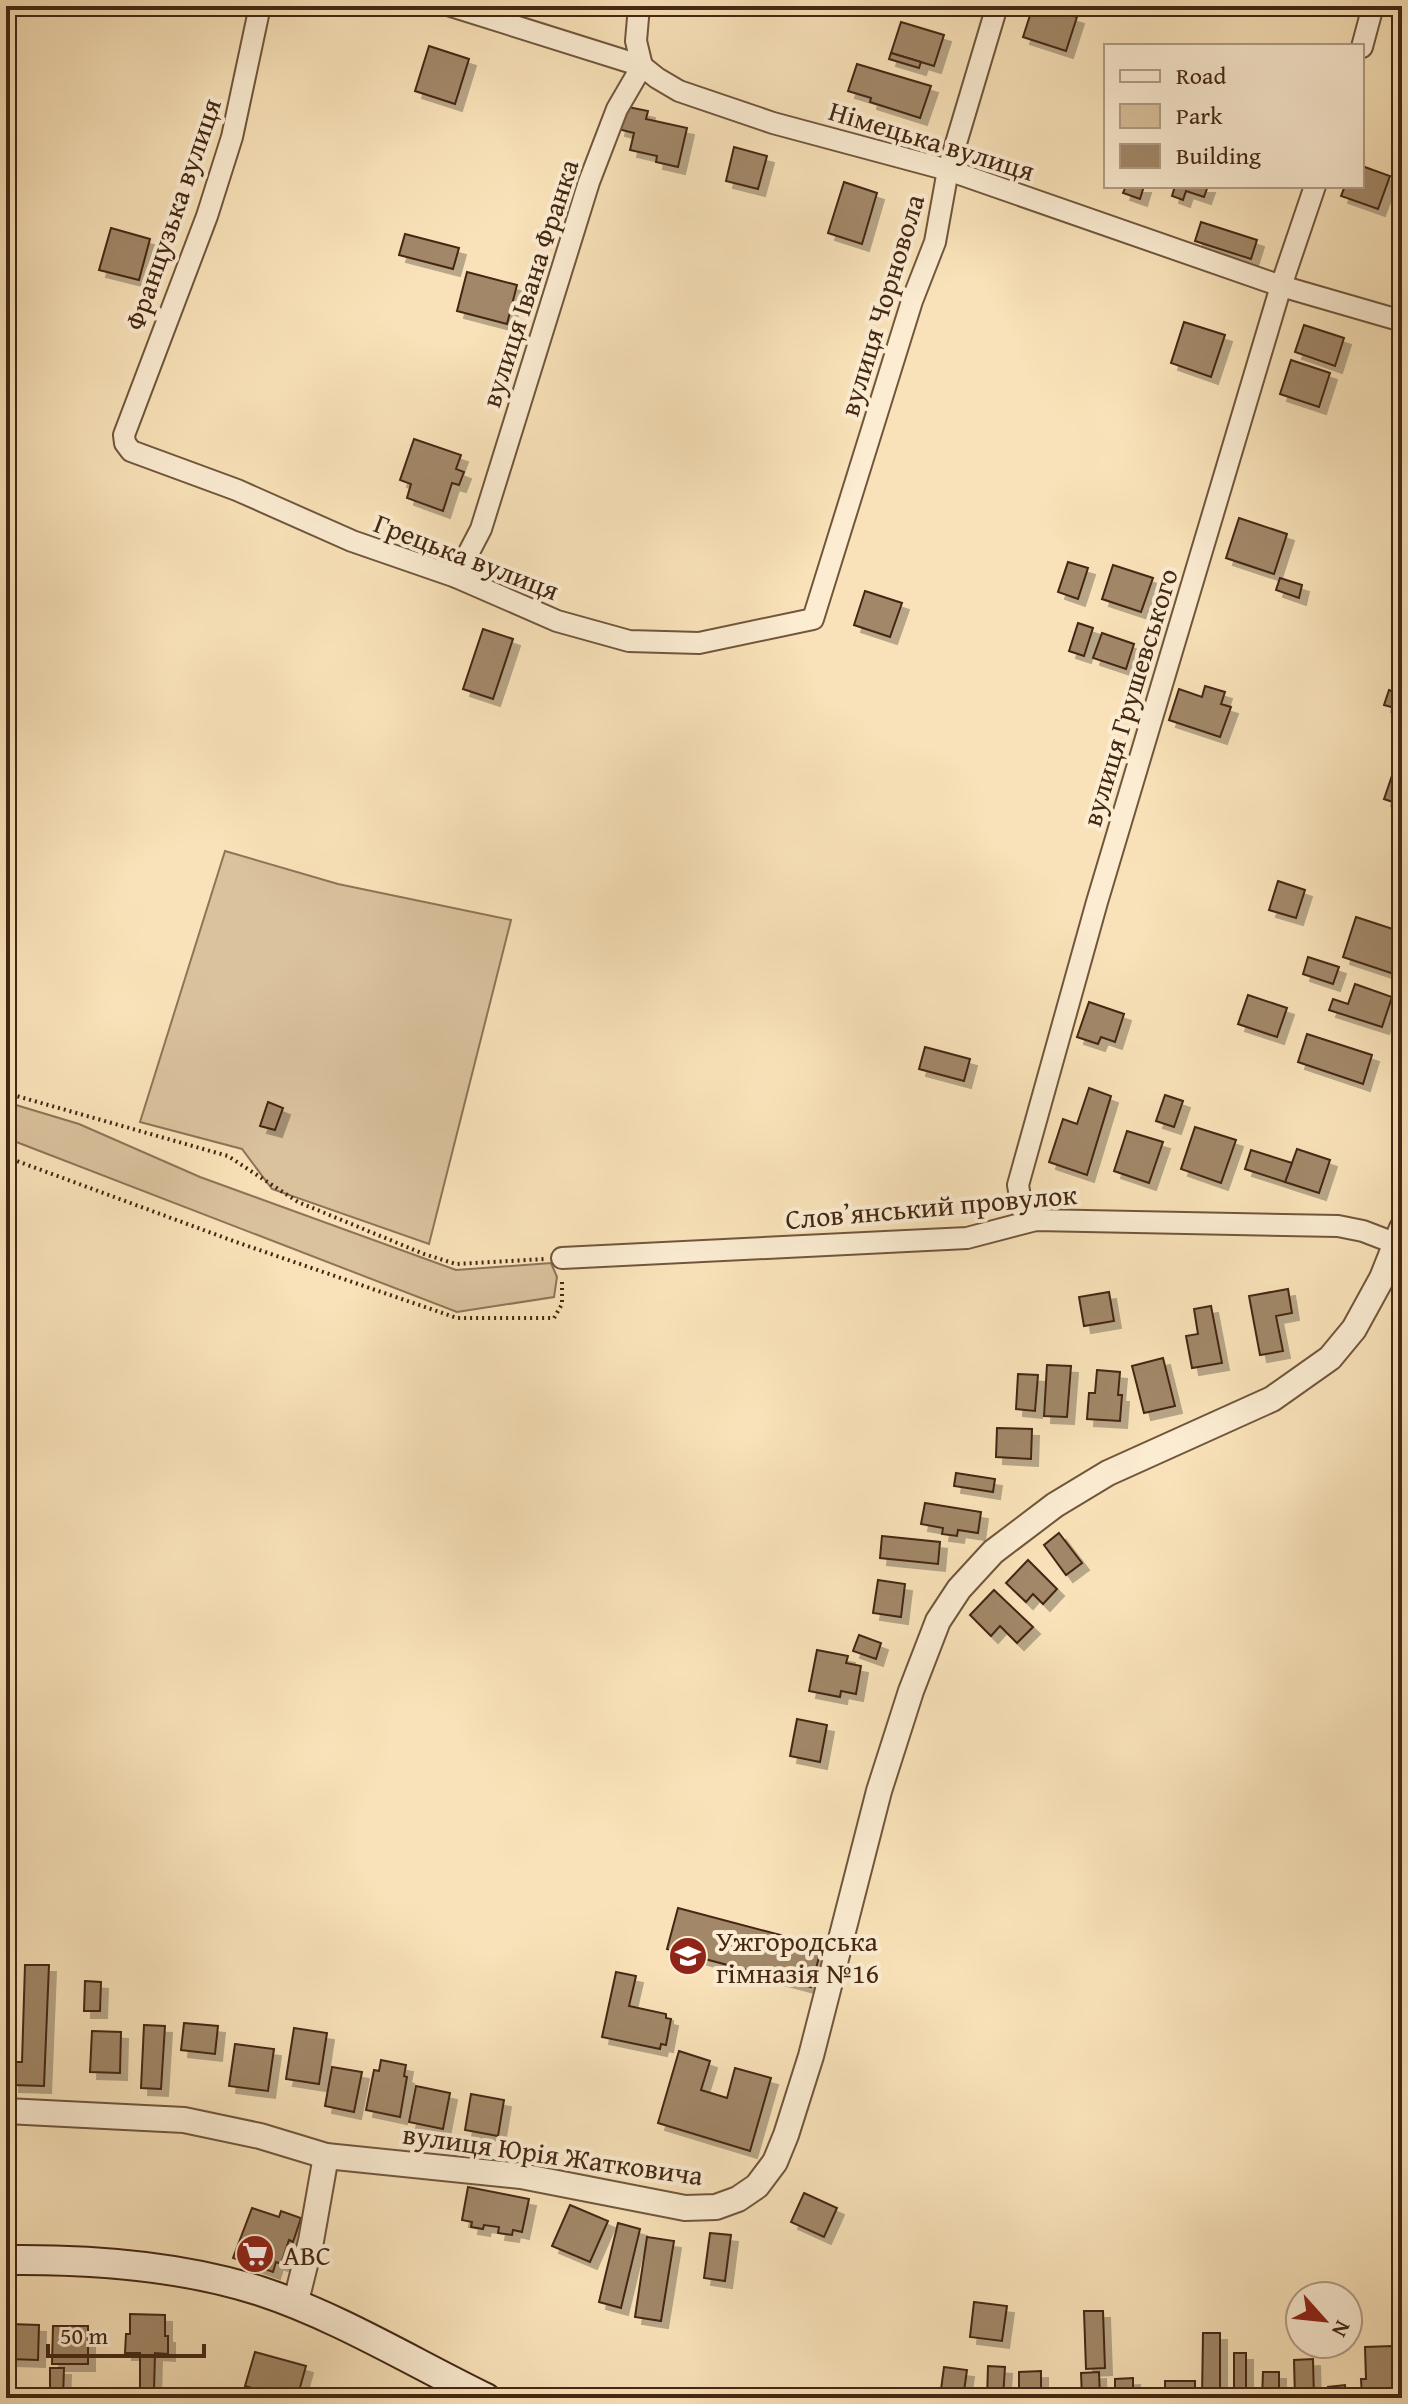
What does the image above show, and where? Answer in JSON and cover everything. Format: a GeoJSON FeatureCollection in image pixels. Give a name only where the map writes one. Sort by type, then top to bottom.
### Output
{"type":"FeatureCollection","features":[{"type":"Feature","properties":{"kind":"main road"},"geometry":{"type":"LineString","coordinates":[[6,2260],[116,2264],[231,2283],[295,2305],[486,2398]]}},
{"type":"Feature","properties":{"kind":"street","name":"Французька вулиця"},"geometry":{"type":"LineString","coordinates":[[124,435],[207,216],[232,137],[260,6]]}},
{"type":"Feature","properties":{"kind":"street","name":"Німецька вулиця"},"geometry":{"type":"LineString","coordinates":[[451,6],[642,66],[679,91],[773,123],[948,170],[1281,286],[1402,321]]}},
{"type":"Feature","properties":{"kind":"street"},"geometry":{"type":"LineString","coordinates":[[639,6],[636,41],[642,66]]}},
{"type":"Feature","properties":{"kind":"street","name":"вулиця Чорновола"},"geometry":{"type":"LineString","coordinates":[[813,619],[912,301],[935,242],[948,170],[997,6]]}},
{"type":"Feature","properties":{"kind":"street"},"geometry":{"type":"LineString","coordinates":[[1363,44],[1373,6]]}},
{"type":"Feature","properties":{"kind":"street","name":"вулиця Івана Франка"},"geometry":{"type":"LineString","coordinates":[[456,577],[481,529],[589,182],[617,109],[642,66]]}},
{"type":"Feature","properties":{"kind":"street","name":"вулиця Грушевського"},"geometry":{"type":"LineString","coordinates":[[1036,1220],[1022,1209],[1018,1185],[1097,902],[1281,286],[1314,188]]}},
{"type":"Feature","properties":{"kind":"street","name":"Грецька вулиця"},"geometry":{"type":"LineString","coordinates":[[124,435],[131,451],[237,490],[352,541],[456,577],[557,621],[629,641],[699,643],[813,619]]}},
{"type":"Feature","properties":{"kind":"street","name":"Словʼянський провулок"},"geometry":{"type":"LineString","coordinates":[[562,1258],[967,1238],[1036,1220],[1338,1226],[1400,1239]]}},
{"type":"Feature","properties":{"kind":"street","name":"вулиця Юрія Жатковича"},"geometry":{"type":"LineString","coordinates":[[6,2111],[184,2120],[260,2136],[326,2156],[521,2176],[685,2208],[716,2207],[738,2199],[757,2186],[775,2162],[811,2056],[879,1791],[911,1691],[938,1621],[959,1589],[993,1552],[1055,1505],[1108,1473],[1272,1399],[1330,1358],[1354,1329],[1400,1239]]}},
{"type":"Feature","properties":{"kind":"street"},"geometry":{"type":"LineString","coordinates":[[295,2305],[311,2241],[326,2156]]}},
{"type":"Feature","properties":{"kind":"path"},"geometry":{"type":"LineString","coordinates":[[6,1093],[228,1156],[298,1202],[456,1264],[562,1258],[562,1304],[554,1318],[457,1318],[236,1242],[6,1157]]}},
{"type":"Feature","properties":{"kind":"green space"},"geometry":{"type":"Polygon","coordinates":[[[225,851],[338,884],[511,920],[429,1244],[272,1189],[242,1149],[140,1122],[225,851]]]}},
{"type":"Feature","properties":{"kind":"green space"},"geometry":{"type":"Polygon","coordinates":[[[6,1102],[79,1124],[200,1177],[456,1270],[551,1263],[557,1277],[554,1297],[457,1312],[6,1138],[6,1102]]]}},
{"type":"Feature","properties":{"kind":"building"},"geometry":{"type":"Polygon","coordinates":[[[1033,6],[1077,17],[1066,51],[1023,37],[1033,6]]]}},
{"type":"Feature","properties":{"kind":"building"},"geometry":{"type":"Polygon","coordinates":[[[901,22],[944,35],[934,66],[891,53],[901,22]]]}},
{"type":"Feature","properties":{"kind":"building"},"geometry":{"type":"Polygon","coordinates":[[[429,46],[469,59],[455,104],[415,91],[429,46]]]}},
{"type":"Feature","properties":{"kind":"building"},"geometry":{"type":"Polygon","coordinates":[[[891,53],[921,62],[919,68],[889,59],[891,53]]]}},
{"type":"Feature","properties":{"kind":"building"},"geometry":{"type":"Polygon","coordinates":[[[857,64],[931,86],[920,118],[870,102],[871,98],[848,91],[857,64]]]}},
{"type":"Feature","properties":{"kind":"building"},"geometry":{"type":"Polygon","coordinates":[[[623,106],[648,111],[646,119],[687,128],[678,167],[656,162],[657,156],[630,150],[634,133],[618,129],[623,106]]]}},
{"type":"Feature","properties":{"kind":"building"},"geometry":{"type":"Polygon","coordinates":[[[734,147],[767,156],[758,189],[726,181],[734,147]]]}},
{"type":"Feature","properties":{"kind":"building"},"geometry":{"type":"Polygon","coordinates":[[[1364,167],[1390,176],[1378,209],[1341,196],[1344,188],[1364,188],[1364,167]]]}},
{"type":"Feature","properties":{"kind":"building"},"geometry":{"type":"Polygon","coordinates":[[[844,182],[877,193],[862,244],[828,233],[844,182]]]}},
{"type":"Feature","properties":{"kind":"building"},"geometry":{"type":"Polygon","coordinates":[[[1125,188],[1143,188],[1140,199],[1123,193],[1125,188]]]}},
{"type":"Feature","properties":{"kind":"building"},"geometry":{"type":"Polygon","coordinates":[[[1174,188],[1207,188],[1204,197],[1186,191],[1183,200],[1172,196],[1174,188]]]}},
{"type":"Feature","properties":{"kind":"building"},"geometry":{"type":"Polygon","coordinates":[[[1201,222],[1257,240],[1251,259],[1195,241],[1201,222]]]}},
{"type":"Feature","properties":{"kind":"building"},"geometry":{"type":"Polygon","coordinates":[[[111,228],[150,239],[139,280],[99,270],[111,228]]]}},
{"type":"Feature","properties":{"kind":"building"},"geometry":{"type":"Polygon","coordinates":[[[405,234],[459,248],[453,269],[399,255],[405,234]]]}},
{"type":"Feature","properties":{"kind":"building"},"geometry":{"type":"Polygon","coordinates":[[[467,272],[517,285],[507,324],[457,311],[467,272]]]}},
{"type":"Feature","properties":{"kind":"building"},"geometry":{"type":"Polygon","coordinates":[[[1184,322],[1225,335],[1211,377],[1171,363],[1184,322]]]}},
{"type":"Feature","properties":{"kind":"building"},"geometry":{"type":"Polygon","coordinates":[[[1304,325],[1344,338],[1335,366],[1295,352],[1304,325]]]}},
{"type":"Feature","properties":{"kind":"building"},"geometry":{"type":"Polygon","coordinates":[[[1291,360],[1330,373],[1319,407],[1280,394],[1291,360]]]}},
{"type":"Feature","properties":{"kind":"building"},"geometry":{"type":"Polygon","coordinates":[[[414,439],[461,455],[456,469],[464,472],[459,485],[452,483],[443,511],[407,498],[411,484],[400,480],[414,439]]]}},
{"type":"Feature","properties":{"kind":"building"},"geometry":{"type":"Polygon","coordinates":[[[1239,518],[1287,534],[1274,574],[1226,558],[1239,518]]]}},
{"type":"Feature","properties":{"kind":"building"},"geometry":{"type":"Polygon","coordinates":[[[1068,562],[1088,568],[1078,599],[1058,592],[1068,562]]]}},
{"type":"Feature","properties":{"kind":"building"},"geometry":{"type":"Polygon","coordinates":[[[1113,565],[1153,578],[1141,612],[1102,599],[1113,565]]]}},
{"type":"Feature","properties":{"kind":"building"},"geometry":{"type":"Polygon","coordinates":[[[1280,578],[1302,585],[1299,598],[1276,590],[1280,578]]]}},
{"type":"Feature","properties":{"kind":"building"},"geometry":{"type":"Polygon","coordinates":[[[865,591],[902,603],[890,637],[854,625],[865,591]]]}},
{"type":"Feature","properties":{"kind":"building"},"geometry":{"type":"Polygon","coordinates":[[[1078,623],[1093,628],[1084,656],[1069,651],[1078,623]]]}},
{"type":"Feature","properties":{"kind":"building"},"geometry":{"type":"Polygon","coordinates":[[[483,629],[513,639],[493,699],[463,689],[483,629]]]}},
{"type":"Feature","properties":{"kind":"building"},"geometry":{"type":"Polygon","coordinates":[[[1102,633],[1134,644],[1126,669],[1093,658],[1102,633]]]}},
{"type":"Feature","properties":{"kind":"building"},"geometry":{"type":"Polygon","coordinates":[[[1205,686],[1225,692],[1221,704],[1231,707],[1220,737],[1169,720],[1179,689],[1202,697],[1205,686]]]}},
{"type":"Feature","properties":{"kind":"building"},"geometry":{"type":"Polygon","coordinates":[[[1389,690],[1402,695],[1402,710],[1384,705],[1389,690]]]}},
{"type":"Feature","properties":{"kind":"building"},"geometry":{"type":"Polygon","coordinates":[[[1396,764],[1402,766],[1402,805],[1384,799],[1396,764]]]}},
{"type":"Feature","properties":{"kind":"building"},"geometry":{"type":"Polygon","coordinates":[[[1278,881],[1305,890],[1296,918],[1269,910],[1278,881]]]}},
{"type":"Feature","properties":{"kind":"building"},"geometry":{"type":"Polygon","coordinates":[[[1356,917],[1402,932],[1402,959],[1397,975],[1343,957],[1356,917]]]}},
{"type":"Feature","properties":{"kind":"building"},"geometry":{"type":"Polygon","coordinates":[[[1308,957],[1339,967],[1333,984],[1303,974],[1308,957]]]}},
{"type":"Feature","properties":{"kind":"building"},"geometry":{"type":"Polygon","coordinates":[[[1355,984],[1392,997],[1382,1027],[1329,1010],[1333,999],[1348,1004],[1355,984]]]}},
{"type":"Feature","properties":{"kind":"building"},"geometry":{"type":"Polygon","coordinates":[[[1248,995],[1287,1008],[1277,1037],[1238,1024],[1248,995]]]}},
{"type":"Feature","properties":{"kind":"building"},"geometry":{"type":"Polygon","coordinates":[[[1089,1002],[1124,1014],[1115,1042],[1101,1037],[1098,1044],[1077,1037],[1089,1002]]]}},
{"type":"Feature","properties":{"kind":"building"},"geometry":{"type":"Polygon","coordinates":[[[1307,1034],[1372,1055],[1363,1084],[1298,1062],[1307,1034]]]}},
{"type":"Feature","properties":{"kind":"building"},"geometry":{"type":"Polygon","coordinates":[[[925,1047],[970,1059],[964,1081],[919,1069],[925,1047]]]}},
{"type":"Feature","properties":{"kind":"building"},"geometry":{"type":"Polygon","coordinates":[[[1089,1088],[1111,1096],[1087,1175],[1049,1162],[1063,1119],[1077,1124],[1089,1088]]]}},
{"type":"Feature","properties":{"kind":"building"},"geometry":{"type":"Polygon","coordinates":[[[1165,1095],[1183,1101],[1174,1127],[1156,1121],[1165,1095]]]}},
{"type":"Feature","properties":{"kind":"building"},"geometry":{"type":"Polygon","coordinates":[[[268,1102],[283,1108],[275,1130],[260,1126],[268,1102]]]}},
{"type":"Feature","properties":{"kind":"building"},"geometry":{"type":"Polygon","coordinates":[[[1195,1127],[1236,1140],[1221,1183],[1181,1169],[1195,1127]]]}},
{"type":"Feature","properties":{"kind":"building"},"geometry":{"type":"Polygon","coordinates":[[[1127,1131],[1163,1142],[1149,1183],[1114,1171],[1127,1131]]]}},
{"type":"Feature","properties":{"kind":"building"},"geometry":{"type":"Polygon","coordinates":[[[1297,1149],[1330,1160],[1319,1193],[1285,1182],[1297,1149]]]}},
{"type":"Feature","properties":{"kind":"building"},"geometry":{"type":"Polygon","coordinates":[[[1251,1150],[1292,1163],[1285,1182],[1245,1169],[1251,1150]]]}},
{"type":"Feature","properties":{"kind":"building"},"geometry":{"type":"Polygon","coordinates":[[[1288,1289],[1292,1313],[1276,1316],[1283,1351],[1260,1355],[1249,1296],[1288,1289]]]}},
{"type":"Feature","properties":{"kind":"building"},"geometry":{"type":"Polygon","coordinates":[[[1109,1292],[1114,1321],[1084,1326],[1079,1297],[1109,1292]]]}},
{"type":"Feature","properties":{"kind":"building"},"geometry":{"type":"Polygon","coordinates":[[[1211,1306],[1222,1363],[1192,1368],[1186,1336],[1198,1334],[1194,1309],[1211,1306]]]}},
{"type":"Feature","properties":{"kind":"building"},"geometry":{"type":"Polygon","coordinates":[[[1163,1358],[1175,1406],[1144,1413],[1132,1366],[1163,1358]]]}},
{"type":"Feature","properties":{"kind":"building"},"geometry":{"type":"Polygon","coordinates":[[[1047,1365],[1071,1366],[1067,1417],[1044,1416],[1047,1365]]]}},
{"type":"Feature","properties":{"kind":"building"},"geometry":{"type":"Polygon","coordinates":[[[1097,1370],[1120,1372],[1120,1421],[1087,1419],[1089,1393],[1095,1393],[1097,1370]]]}},
{"type":"Feature","properties":{"kind":"building"},"geometry":{"type":"Polygon","coordinates":[[[1018,1374],[1038,1375],[1035,1411],[1016,1409],[1018,1374]]]}},
{"type":"Feature","properties":{"kind":"building"},"geometry":{"type":"Polygon","coordinates":[[[997,1428],[1032,1429],[1031,1459],[996,1457],[997,1428]]]}},
{"type":"Feature","properties":{"kind":"building"},"geometry":{"type":"Polygon","coordinates":[[[956,1473],[995,1479],[993,1492],[954,1486],[956,1473]]]}},
{"type":"Feature","properties":{"kind":"building"},"geometry":{"type":"Polygon","coordinates":[[[925,1503],[981,1512],[978,1533],[958,1530],[957,1536],[942,1534],[943,1528],[921,1524],[925,1503]]]}},
{"type":"Feature","properties":{"kind":"building"},"geometry":{"type":"Polygon","coordinates":[[[1059,1533],[1082,1563],[1066,1575],[1044,1545],[1059,1533]]]}},
{"type":"Feature","properties":{"kind":"building"},"geometry":{"type":"Polygon","coordinates":[[[882,1536],[940,1542],[938,1564],[880,1558],[882,1536]]]}},
{"type":"Feature","properties":{"kind":"building"},"geometry":{"type":"Polygon","coordinates":[[[1028,1560],[1057,1589],[1043,1604],[1033,1594],[1026,1602],[1006,1583],[1028,1560]]]}},
{"type":"Feature","properties":{"kind":"building"},"geometry":{"type":"Polygon","coordinates":[[[878,1580],[905,1584],[901,1617],[873,1613],[878,1580]]]}},
{"type":"Feature","properties":{"kind":"building"},"geometry":{"type":"Polygon","coordinates":[[[994,1590],[1033,1627],[1017,1643],[1000,1626],[991,1636],[970,1615],[994,1590]]]}},
{"type":"Feature","properties":{"kind":"building"},"geometry":{"type":"Polygon","coordinates":[[[859,1635],[881,1643],[876,1659],[853,1651],[859,1635]]]}},
{"type":"Feature","properties":{"kind":"building"},"geometry":{"type":"Polygon","coordinates":[[[817,1650],[848,1656],[846,1663],[861,1666],[856,1694],[841,1691],[840,1697],[809,1691],[817,1650]]]}},
{"type":"Feature","properties":{"kind":"building"},"geometry":{"type":"Polygon","coordinates":[[[797,1719],[827,1725],[820,1762],[790,1756],[797,1719]]]}},
{"type":"Feature","properties":{"kind":"building"},"geometry":{"type":"Polygon","coordinates":[[[678,1908],[822,1946],[811,1987],[667,1949],[678,1908]]]}},
{"type":"Feature","properties":{"kind":"building"},"geometry":{"type":"Polygon","coordinates":[[[25,1965],[49,1965],[44,2086],[12,2085],[13,2062],[22,2062],[25,1965]]]}},
{"type":"Feature","properties":{"kind":"building"},"geometry":{"type":"Polygon","coordinates":[[[616,1972],[636,1976],[629,2006],[666,2014],[666,2018],[671,2019],[666,2045],[661,2044],[660,2049],[602,2037],[616,1972]]]}},
{"type":"Feature","properties":{"kind":"building"},"geometry":{"type":"Polygon","coordinates":[[[85,1981],[101,1982],[100,2011],[84,2011],[85,1981]]]}},
{"type":"Feature","properties":{"kind":"building"},"geometry":{"type":"Polygon","coordinates":[[[184,2023],[218,2026],[215,2054],[181,2050],[184,2023]]]}},
{"type":"Feature","properties":{"kind":"building"},"geometry":{"type":"Polygon","coordinates":[[[144,2025],[165,2026],[161,2089],[141,2088],[144,2025]]]}},
{"type":"Feature","properties":{"kind":"building"},"geometry":{"type":"Polygon","coordinates":[[[294,2028],[327,2033],[319,2084],[286,2079],[294,2028]]]}},
{"type":"Feature","properties":{"kind":"building"},"geometry":{"type":"Polygon","coordinates":[[[92,2031],[121,2032],[120,2073],[90,2072],[92,2031]]]}},
{"type":"Feature","properties":{"kind":"building"},"geometry":{"type":"Polygon","coordinates":[[[235,2044],[274,2049],[268,2091],[229,2086],[235,2044]]]}},
{"type":"Feature","properties":{"kind":"building"},"geometry":{"type":"Polygon","coordinates":[[[679,2051],[710,2061],[701,2090],[727,2098],[735,2068],[771,2078],[750,2151],[658,2123],[679,2051]]]}},
{"type":"Feature","properties":{"kind":"building"},"geometry":{"type":"Polygon","coordinates":[[[381,2060],[406,2065],[400,2117],[366,2110],[374,2070],[379,2071],[381,2060]]]}},
{"type":"Feature","properties":{"kind":"building"},"geometry":{"type":"Polygon","coordinates":[[[332,2067],[362,2072],[354,2112],[325,2106],[332,2067]]]}},
{"type":"Feature","properties":{"kind":"building"},"geometry":{"type":"Polygon","coordinates":[[[416,2086],[450,2093],[443,2129],[409,2122],[416,2086]]]}},
{"type":"Feature","properties":{"kind":"building"},"geometry":{"type":"Polygon","coordinates":[[[471,2094],[504,2100],[498,2136],[465,2130],[471,2094]]]}},
{"type":"Feature","properties":{"kind":"building"},"geometry":{"type":"Polygon","coordinates":[[[468,2187],[529,2199],[522,2232],[513,2230],[512,2235],[498,2233],[499,2227],[471,2227],[472,2222],[462,2220],[468,2187]]]}},
{"type":"Feature","properties":{"kind":"building"},"geometry":{"type":"Polygon","coordinates":[[[804,2193],[837,2208],[824,2237],[791,2222],[804,2193]]]}},
{"type":"Feature","properties":{"kind":"building"},"geometry":{"type":"Polygon","coordinates":[[[570,2205],[608,2221],[590,2262],[552,2246],[570,2205]]]}},
{"type":"Feature","properties":{"kind":"building"},"geometry":{"type":"Polygon","coordinates":[[[252,2208],[279,2217],[281,2211],[301,2218],[293,2242],[289,2240],[281,2264],[276,2262],[273,2272],[233,2258],[252,2208]]]}},
{"type":"Feature","properties":{"kind":"building"},"geometry":{"type":"Polygon","coordinates":[[[618,2223],[640,2229],[621,2308],[599,2302],[618,2223]]]}},
{"type":"Feature","properties":{"kind":"building"},"geometry":{"type":"Polygon","coordinates":[[[710,2233],[731,2235],[725,2281],[704,2278],[710,2233]]]}},
{"type":"Feature","properties":{"kind":"building"},"geometry":{"type":"Polygon","coordinates":[[[647,2237],[674,2241],[661,2321],[635,2317],[647,2237]]]}},
{"type":"Feature","properties":{"kind":"building"},"geometry":{"type":"Polygon","coordinates":[[[974,2302],[1007,2306],[1002,2341],[970,2337],[974,2302]]]}},
{"type":"Feature","properties":{"kind":"building"},"geometry":{"type":"Polygon","coordinates":[[[1084,2311],[1103,2311],[1105,2368],[1086,2369],[1084,2311]]]}},
{"type":"Feature","properties":{"kind":"building"},"geometry":{"type":"Polygon","coordinates":[[[130,2314],[165,2315],[168,2354],[155,2353],[154,2392],[140,2392],[140,2353],[125,2353],[126,2334],[130,2334],[130,2314]]]}},
{"type":"Feature","properties":{"kind":"building"},"geometry":{"type":"Polygon","coordinates":[[[10,2324],[39,2325],[38,2360],[9,2359],[10,2324]]]}},
{"type":"Feature","properties":{"kind":"building"},"geometry":{"type":"Polygon","coordinates":[[[53,2326],[88,2326],[88,2364],[52,2364],[53,2326]]]}},
{"type":"Feature","properties":{"kind":"building"},"geometry":{"type":"Polygon","coordinates":[[[1203,2333],[1220,2333],[1220,2398],[1202,2398],[1203,2333]]]}},
{"type":"Feature","properties":{"kind":"building"},"geometry":{"type":"Polygon","coordinates":[[[1392,2346],[1394,2398],[1362,2398],[1361,2379],[1366,2379],[1365,2347],[1392,2346]]]}},
{"type":"Feature","properties":{"kind":"building"},"geometry":{"type":"Polygon","coordinates":[[[255,2352],[306,2366],[297,2398],[286,2398],[245,2386],[255,2352]]]}},
{"type":"Feature","properties":{"kind":"building"},"geometry":{"type":"Polygon","coordinates":[[[1234,2353],[1246,2353],[1246,2398],[1234,2398],[1234,2353]]]}},
{"type":"Feature","properties":{"kind":"building"},"geometry":{"type":"Polygon","coordinates":[[[1294,2360],[1313,2360],[1314,2398],[1295,2398],[1294,2360]]]}},
{"type":"Feature","properties":{"kind":"building"},"geometry":{"type":"Polygon","coordinates":[[[988,2366],[1005,2367],[1003,2398],[987,2398],[988,2366]]]}},
{"type":"Feature","properties":{"kind":"building"},"geometry":{"type":"Polygon","coordinates":[[[944,2367],[967,2370],[963,2398],[931,2398],[940,2397],[944,2367]]]}},
{"type":"Feature","properties":{"kind":"building"},"geometry":{"type":"Polygon","coordinates":[[[50,2368],[64,2368],[63,2398],[50,2398],[50,2368]]]}},
{"type":"Feature","properties":{"kind":"building"},"geometry":{"type":"Polygon","coordinates":[[[1041,2371],[1041,2398],[1019,2398],[1019,2372],[1041,2371]]]}},
{"type":"Feature","properties":{"kind":"building"},"geometry":{"type":"Polygon","coordinates":[[[1099,2372],[1100,2398],[1082,2398],[1081,2373],[1099,2372]]]}},
{"type":"Feature","properties":{"kind":"building"},"geometry":{"type":"Polygon","coordinates":[[[1263,2372],[1279,2372],[1279,2398],[1262,2398],[1263,2372]]]}},
{"type":"Feature","properties":{"kind":"building"},"geometry":{"type":"Polygon","coordinates":[[[1133,2378],[1133,2398],[1115,2398],[1115,2379],[1133,2378]]]}},
{"type":"Feature","properties":{"kind":"building"},"geometry":{"type":"Polygon","coordinates":[[[1165,2381],[1195,2381],[1195,2398],[1165,2398],[1165,2381]]]}},
{"type":"Feature","properties":{"kind":"building"},"geometry":{"type":"Polygon","coordinates":[[[1345,2385],[1346,2398],[1329,2398],[1328,2387],[1345,2385]]]}},
{"type":"Feature","properties":{"kind":"place","name":"Ужгородська гімназія №16"},"geometry":{"type":"Point","coordinates":[688,1956]}},
{"type":"Feature","properties":{"kind":"place","name":"ABC"},"geometry":{"type":"Point","coordinates":[255,2254]}}]}
